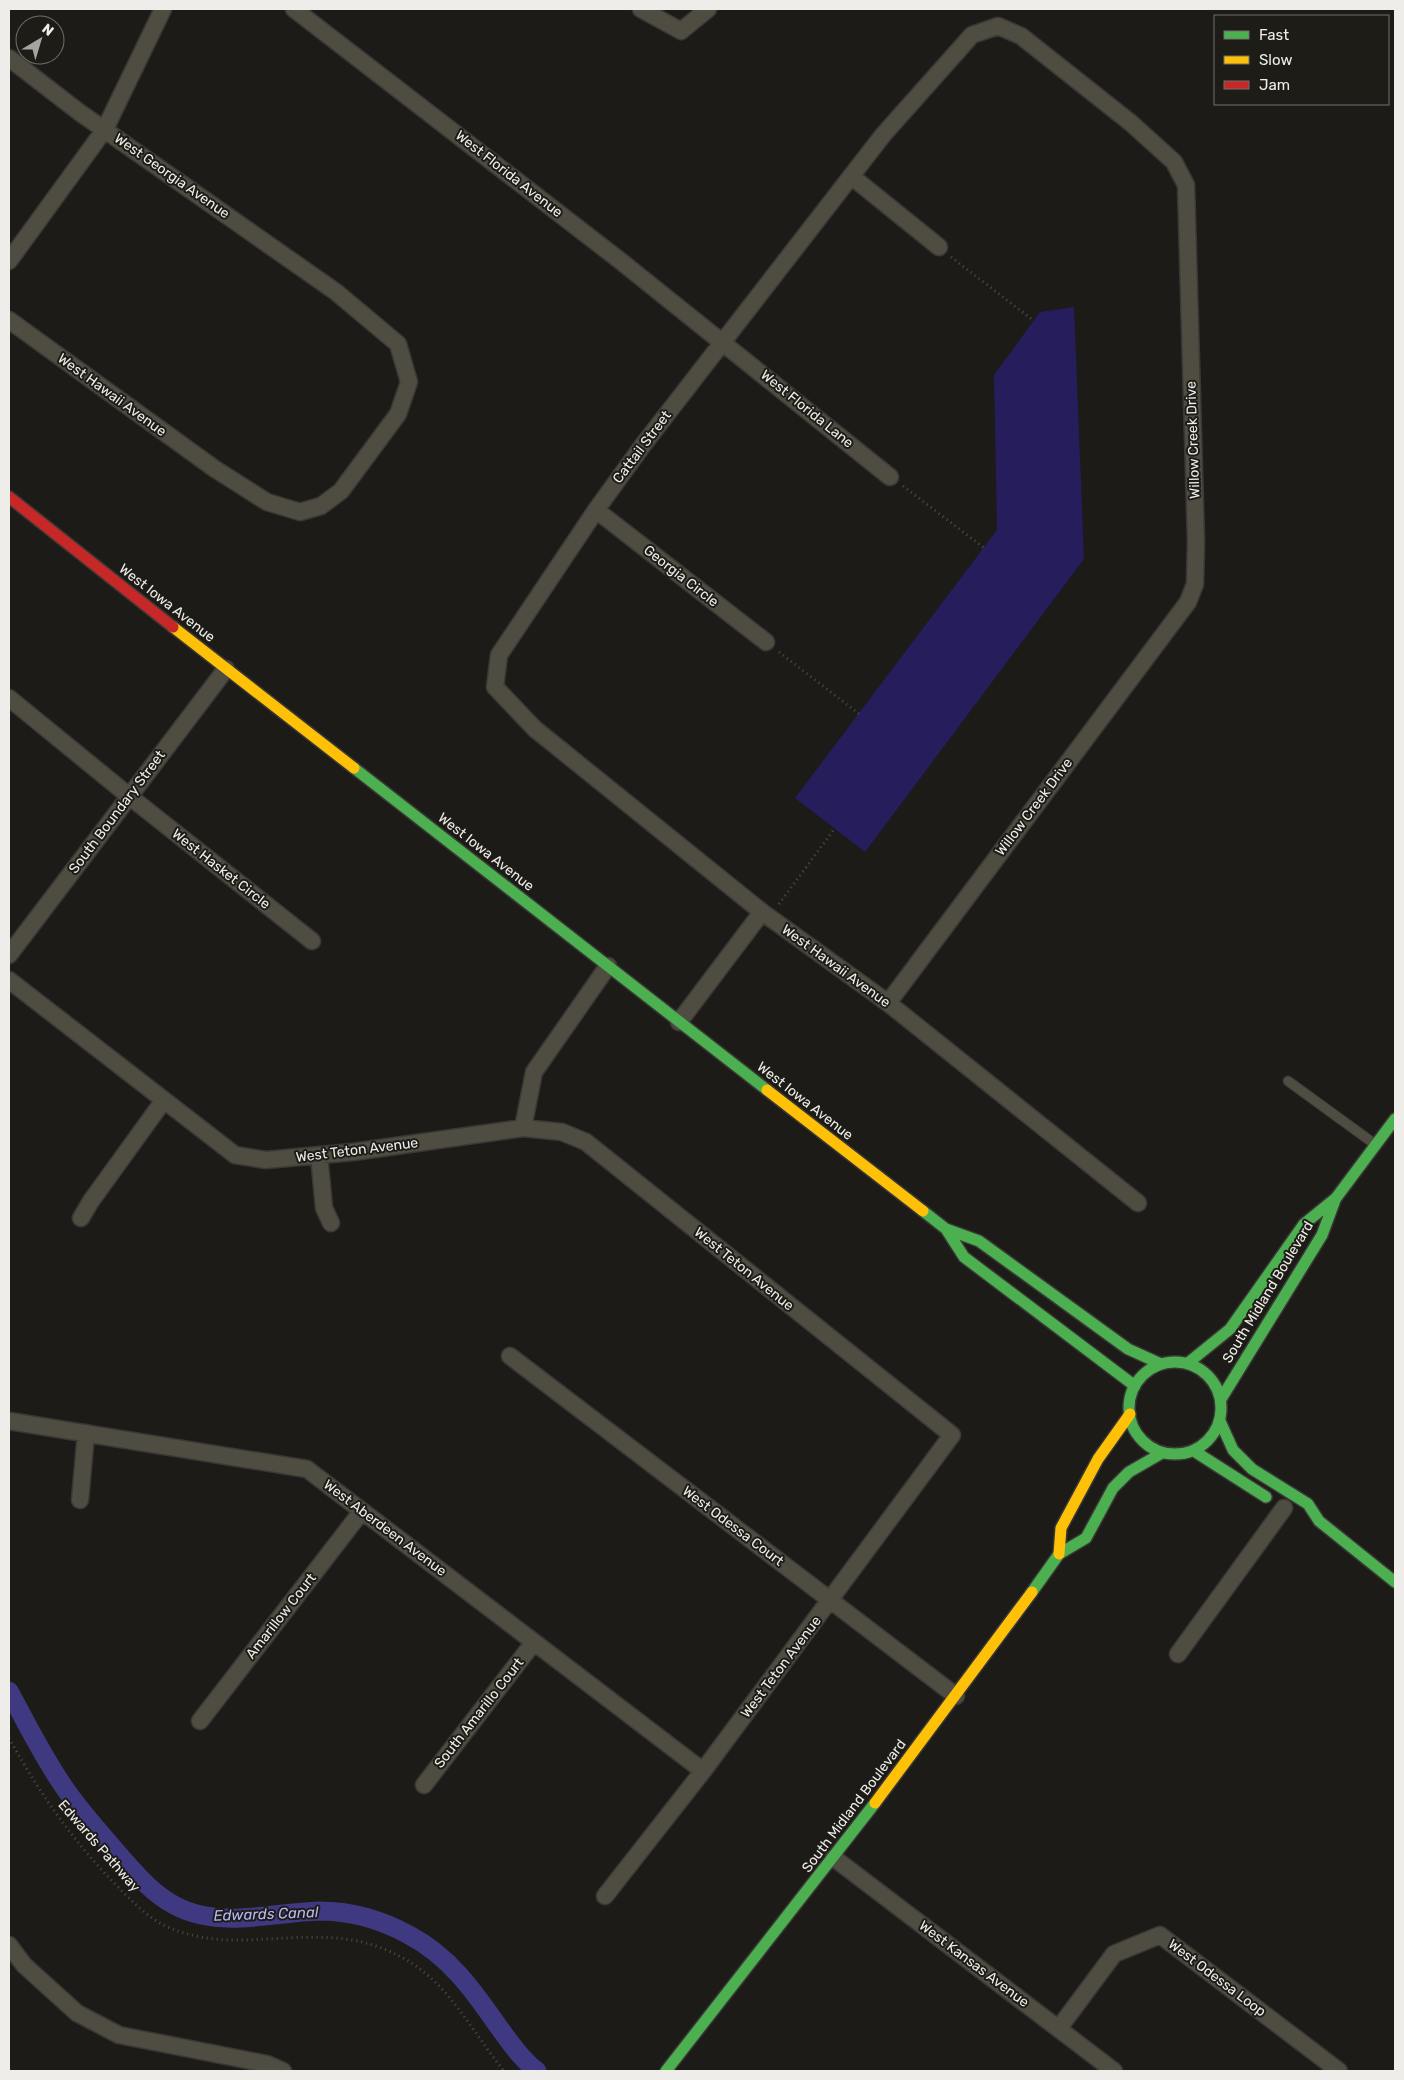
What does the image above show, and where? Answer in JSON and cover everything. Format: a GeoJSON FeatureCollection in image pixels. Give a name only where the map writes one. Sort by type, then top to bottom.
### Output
{"type":"FeatureCollection","features":[{"type":"Feature","properties":{"kind":"street"},"geometry":{"type":"LineString","coordinates":[[9,261],[105,129],[162,9]]}},
{"type":"Feature","properties":{"kind":"street","name":"West Florida Avenue"},"geometry":{"type":"LineString","coordinates":[[294,9],[723,341]]}},
{"type":"Feature","properties":{"kind":"street"},"geometry":{"type":"LineString","coordinates":[[641,9],[681,31],[708,9]]}},
{"type":"Feature","properties":{"kind":"street","name":"Willow Creek Drive"},"geometry":{"type":"LineString","coordinates":[[883,134],[972,35],[998,26],[1021,36],[1131,123],[1174,162],[1186,185],[1196,542],[1195,584],[1188,602],[888,1003]]}},
{"type":"Feature","properties":{"kind":"street","name":"West Georgia Avenue"},"geometry":{"type":"LineString","coordinates":[[9,58],[79,112],[336,292],[398,344],[409,382],[398,414],[341,491],[321,506],[300,512],[267,502],[215,469]]}},
{"type":"Feature","properties":{"kind":"street","name":"Cattail Street"},"geometry":{"type":"LineString","coordinates":[[534,729],[496,687],[499,655],[596,510],[723,341],[883,134]]}},
{"type":"Feature","properties":{"kind":"street"},"geometry":{"type":"LineString","coordinates":[[850,176],[939,247]]}},
{"type":"Feature","properties":{"kind":"street","name":"West Hawaii Avenue"},"geometry":{"type":"LineString","coordinates":[[9,320],[215,469]]}},
{"type":"Feature","properties":{"kind":"street","name":"West Florida Lane"},"geometry":{"type":"LineString","coordinates":[[723,341],[890,477]]}},
{"type":"Feature","properties":{"kind":"street","name":"West Iowa Avenue"},"geometry":{"type":"LineString","coordinates":[[9,497],[226,669],[946,1229],[979,1241],[1128,1349],[1162,1364]]}},
{"type":"Feature","properties":{"kind":"street","name":"Georgia Circle"},"geometry":{"type":"LineString","coordinates":[[596,510],[766,642]]}},
{"type":"Feature","properties":{"kind":"street","name":"South Boundary Street"},"geometry":{"type":"LineString","coordinates":[[9,955],[226,669]]}},
{"type":"Feature","properties":{"kind":"street","name":"West Hasket Circle"},"geometry":{"type":"LineString","coordinates":[[9,698],[312,941]]}},
{"type":"Feature","properties":{"kind":"street","name":"West Hawaii Avenue"},"geometry":{"type":"LineString","coordinates":[[534,729],[766,915],[888,1003],[1138,1203]]}},
{"type":"Feature","properties":{"kind":"street"},"geometry":{"type":"LineString","coordinates":[[679,1022],[766,915]]}},
{"type":"Feature","properties":{"kind":"street"},"geometry":{"type":"LineString","coordinates":[[523,1128],[534,1072],[608,966]]}},
{"type":"Feature","properties":{"kind":"street","name":"West Teton Avenue"},"geometry":{"type":"LineString","coordinates":[[9,980],[235,1155],[266,1160],[320,1155],[523,1128],[562,1132],[586,1142],[952,1435],[703,1771],[605,1896]]}},
{"type":"Feature","properties":{"kind":"street"},"geometry":{"type":"LineString","coordinates":[[81,1218],[90,1201],[164,1100]]}},
{"type":"Feature","properties":{"kind":"street","name":"South Midland Boulevard"},"geometry":{"type":"LineString","coordinates":[[1188,1364],[1230,1329],[1304,1224],[1336,1198],[1395,1118]]}},
{"type":"Feature","properties":{"kind":"street"},"geometry":{"type":"LineString","coordinates":[[320,1155],[324,1208],[331,1223]]}},
{"type":"Feature","properties":{"kind":"street","name":"South Midland Boulevard"},"geometry":{"type":"LineString","coordinates":[[1221,1399],[1322,1235],[1336,1198]]}},
{"type":"Feature","properties":{"kind":"street","name":"West Iowa Avenue"},"geometry":{"type":"LineString","coordinates":[[946,1229],[964,1257],[1135,1386]]}},
{"type":"Feature","properties":{"kind":"street","name":"West Odessa Court"},"geometry":{"type":"LineString","coordinates":[[510,1356],[956,1696]]}},
{"type":"Feature","properties":{"kind":"street"},"geometry":{"type":"LineString","coordinates":[[1176,1362],[1188,1364],[1205,1372],[1216,1384],[1221,1399],[1220,1421],[1217,1430],[1207,1443],[1194,1451],[1178,1455],[1162,1453],[1148,1446],[1137,1436],[1131,1422],[1131,1393],[1138,1380],[1148,1370],[1162,1364],[1176,1362]]}},
{"type":"Feature","properties":{"kind":"street"},"geometry":{"type":"LineString","coordinates":[[1059,1554],[1061,1528],[1098,1459],[1130,1414]]}},
{"type":"Feature","properties":{"kind":"street","name":"West Aberdeen Avenue"},"geometry":{"type":"LineString","coordinates":[[9,1421],[307,1470],[703,1771]]}},
{"type":"Feature","properties":{"kind":"street"},"geometry":{"type":"LineString","coordinates":[[1220,1421],[1233,1450],[1252,1470],[1308,1504],[1319,1521],[1395,1582]]}},
{"type":"Feature","properties":{"kind":"street"},"geometry":{"type":"LineString","coordinates":[[80,1500],[86,1433]]}},
{"type":"Feature","properties":{"kind":"street"},"geometry":{"type":"LineString","coordinates":[[1178,1654],[1288,1510],[1194,1451]]}},
{"type":"Feature","properties":{"kind":"street","name":"South Midland Boulevard"},"geometry":{"type":"LineString","coordinates":[[666,2071],[834,1858],[956,1696],[1059,1554],[1086,1538],[1113,1488],[1129,1472],[1162,1453]]}},
{"type":"Feature","properties":{"kind":"street","name":"Amarillow Court"},"geometry":{"type":"LineString","coordinates":[[200,1721],[362,1511]]}},
{"type":"Feature","properties":{"kind":"street"},"geometry":{"type":"LineString","coordinates":[[1306,1519],[1319,1521]]}},
{"type":"Feature","properties":{"kind":"street","name":"South Amarillo Court"},"geometry":{"type":"LineString","coordinates":[[424,1785],[534,1642]]}},
{"type":"Feature","properties":{"kind":"street","name":"West Kansas Avenue"},"geometry":{"type":"LineString","coordinates":[[834,1858],[1114,2071]]}},
{"type":"Feature","properties":{"kind":"street","name":"West Odessa Loop"},"geometry":{"type":"LineString","coordinates":[[1058,2028],[1114,1954],[1160,1935],[1339,2071]]}},
{"type":"Feature","properties":{"kind":"street"},"geometry":{"type":"LineString","coordinates":[[9,1945],[24,1964],[77,2013],[119,2035],[267,2064],[283,2071]]}},
{"type":"Feature","properties":{"kind":"lane"},"geometry":{"type":"LineString","coordinates":[[1288,1081],[1376,1145]]}},
{"type":"Feature","properties":{"kind":"path"},"geometry":{"type":"LineString","coordinates":[[939,247],[1034,321]]}},
{"type":"Feature","properties":{"kind":"path"},"geometry":{"type":"LineString","coordinates":[[890,477],[984,548]]}},
{"type":"Feature","properties":{"kind":"path"},"geometry":{"type":"LineString","coordinates":[[766,642],[859,714]]}},
{"type":"Feature","properties":{"kind":"path"},"geometry":{"type":"LineString","coordinates":[[766,915],[835,828]]}},
{"type":"Feature","properties":{"kind":"path","name":"Edwards Pathway"},"geometry":{"type":"LineString","coordinates":[[9,1738],[35,1784],[75,1839],[136,1905],[158,1921],[182,1933],[204,1938],[240,1940],[315,1936],[345,1938],[370,1944],[402,1957],[426,1972],[443,1991],[504,2071]]}},
{"type":"Feature","properties":{"kind":"shaded area"},"geometry":{"type":"Polygon","coordinates":[[[1074,307],[1084,559],[865,852],[795,798],[997,530],[994,375],[1040,312],[1074,307]]]}},
{"type":"Feature","properties":{"kind":"waterway","name":"Edwards Canal"},"geometry":{"type":"LineString","coordinates":[[9,1691],[43,1754],[72,1799],[133,1870],[159,1895],[182,1909],[214,1917],[260,1917],[331,1911],[366,1917],[399,1930],[423,1943],[459,1975],[516,2050],[537,2071]]}},
{"type":"Feature","properties":{"kind":"traffic: fast"},"geometry":{"type":"LineString","coordinates":[[354,768],[767,1090]]}},
{"type":"Feature","properties":{"kind":"traffic: fast"},"geometry":{"type":"LineString","coordinates":[[1188,1363],[1230,1329],[1304,1224],[1336,1198],[1395,1119]]}},
{"type":"Feature","properties":{"kind":"traffic: fast"},"geometry":{"type":"LineString","coordinates":[[1221,1399],[1322,1235],[1335,1200]]}},
{"type":"Feature","properties":{"kind":"traffic: fast"},"geometry":{"type":"LineString","coordinates":[[923,1211],[946,1229],[979,1241],[1128,1349],[1161,1364]]}},
{"type":"Feature","properties":{"kind":"traffic: fast"},"geometry":{"type":"LineString","coordinates":[[946,1229],[964,1257],[1135,1386]]}},
{"type":"Feature","properties":{"kind":"traffic: fast"},"geometry":{"type":"LineString","coordinates":[[1166,1362],[1184,1362],[1201,1369],[1214,1382],[1221,1399],[1221,1408],[1221,1417],[1214,1434],[1201,1447],[1184,1454],[1166,1454],[1149,1447],[1136,1434],[1129,1417],[1129,1399],[1136,1382],[1149,1369],[1166,1362]]}},
{"type":"Feature","properties":{"kind":"traffic: fast"},"geometry":{"type":"LineString","coordinates":[[1220,1421],[1233,1450],[1252,1469],[1308,1504],[1319,1521],[1395,1582]]}},
{"type":"Feature","properties":{"kind":"traffic: fast"},"geometry":{"type":"LineString","coordinates":[[1194,1451],[1266,1497]]}},
{"type":"Feature","properties":{"kind":"traffic: fast"},"geometry":{"type":"LineString","coordinates":[[1032,1592],[1059,1554],[1086,1538],[1113,1488],[1129,1472],[1162,1453]]}},
{"type":"Feature","properties":{"kind":"traffic: fast"},"geometry":{"type":"LineString","coordinates":[[666,2071],[875,1803]]}},
{"type":"Feature","properties":{"kind":"traffic: slow"},"geometry":{"type":"LineString","coordinates":[[173,627],[354,768]]}},
{"type":"Feature","properties":{"kind":"traffic: slow"},"geometry":{"type":"LineString","coordinates":[[767,1090],[923,1211]]}},
{"type":"Feature","properties":{"kind":"traffic: slow"},"geometry":{"type":"LineString","coordinates":[[1059,1554],[1061,1528],[1098,1459],[1130,1414]]}},
{"type":"Feature","properties":{"kind":"traffic: slow"},"geometry":{"type":"LineString","coordinates":[[875,1803],[1032,1592]]}},
{"type":"Feature","properties":{"kind":"traffic: jam"},"geometry":{"type":"LineString","coordinates":[[9,497],[173,627]]}}]}
